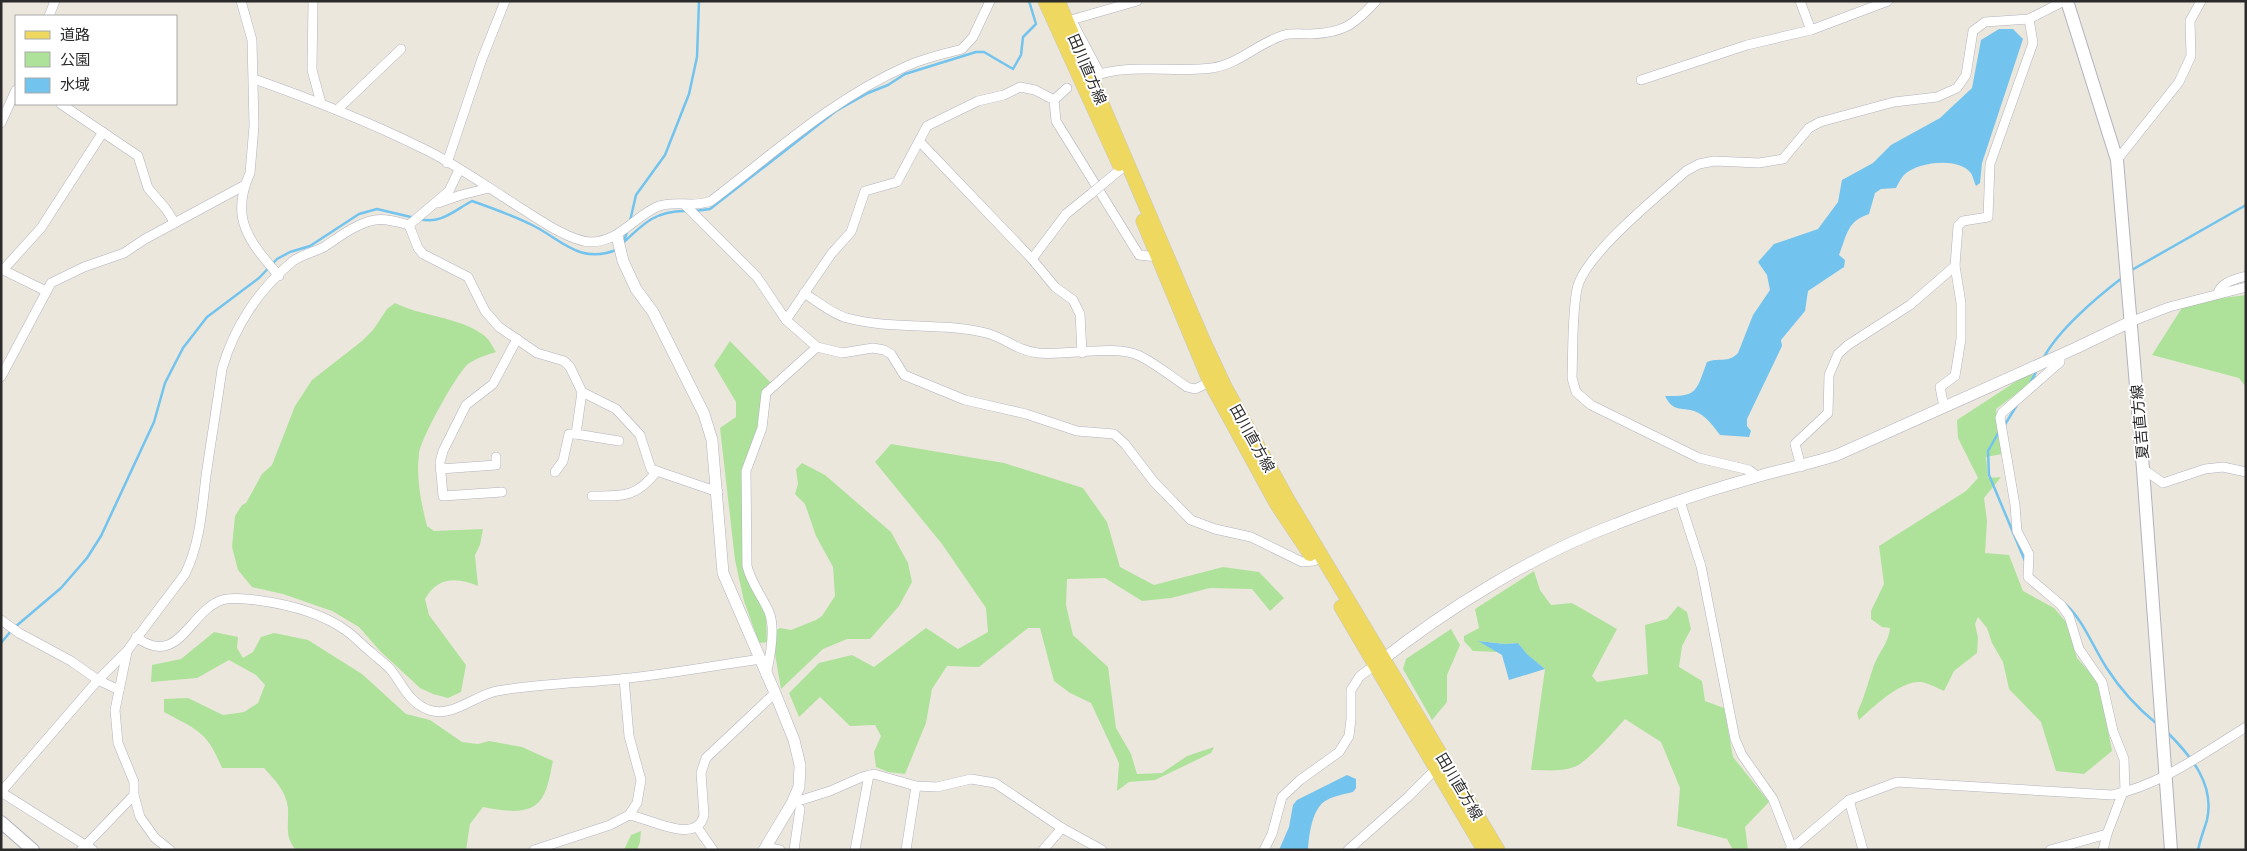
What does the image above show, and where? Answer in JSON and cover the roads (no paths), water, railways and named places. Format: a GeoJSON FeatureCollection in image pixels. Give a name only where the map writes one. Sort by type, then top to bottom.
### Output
{"type":"FeatureCollection","features":[{"type":"Feature","properties":{"kind":"main road","name":"田川直方線"},"geometry":{"type":"LineString","coordinates":[[1045,1],[1121,169],[1210,382],[1276,503],[1498,850]]}},
{"type":"Feature","properties":{"kind":"main road","name":"田川直方線"},"geometry":{"type":"LineString","coordinates":[[1058,1],[1225,387],[1484,850]]}},
{"type":"Feature","properties":{"kind":"main road","name":"夏吉直方線"},"geometry":{"type":"LineString","coordinates":[[2065,1],[2117,160],[2143,469],[2170,850]]}},
{"type":"Feature","properties":{"kind":"main road"},"geometry":{"type":"LineString","coordinates":[[1,822],[33,850]]}},
{"type":"Feature","properties":{"kind":"street"},"geometry":{"type":"LineString","coordinates":[[48,15],[55,1]]}},
{"type":"Feature","properties":{"kind":"street"},"geometry":{"type":"LineString","coordinates":[[241,1],[252,40],[254,79],[250,173],[245,185],[242,201],[243,223],[254,247],[277,273]]}},
{"type":"Feature","properties":{"kind":"street"},"geometry":{"type":"LineString","coordinates":[[313,1],[312,70],[321,103]]}},
{"type":"Feature","properties":{"kind":"street"},"geometry":{"type":"LineString","coordinates":[[447,163],[482,59],[505,1]]}},
{"type":"Feature","properties":{"kind":"street"},"geometry":{"type":"LineString","coordinates":[[254,79],[321,103],[424,148],[578,241],[591,242],[617,238],[659,206],[702,204],[711,201],[834,106],[910,65],[962,49],[973,37],[990,1]]}},
{"type":"Feature","properties":{"kind":"street"},"geometry":{"type":"LineString","coordinates":[[1064,1],[1097,75],[1136,70],[1210,68],[1230,64],[1264,44],[1285,35],[1327,33],[1345,29],[1359,19],[1376,1]]}},
{"type":"Feature","properties":{"kind":"street"},"geometry":{"type":"LineString","coordinates":[[1071,20],[1137,1]]}},
{"type":"Feature","properties":{"kind":"street"},"geometry":{"type":"LineString","coordinates":[[1800,1],[1811,30]]}},
{"type":"Feature","properties":{"kind":"street"},"geometry":{"type":"LineString","coordinates":[[1641,80],[1748,45],[1811,30],[1888,1]]}},
{"type":"Feature","properties":{"kind":"street"},"geometry":{"type":"LineString","coordinates":[[1757,476],[1749,470],[1699,458],[1591,405],[1576,392],[1572,378],[1577,288],[1584,272],[1614,235],[1686,171],[1699,164],[1714,161],[1759,163],[1783,159],[1809,128],[1820,122],[1894,102],[1937,97],[1957,88],[1966,75],[1973,31],[1985,22],[2029,19],[2065,1]]}},
{"type":"Feature","properties":{"kind":"street"},"geometry":{"type":"LineString","coordinates":[[2117,160],[2179,82],[2191,56],[2190,21],[2202,1]]}},
{"type":"Feature","properties":{"kind":"street"},"geometry":{"type":"LineString","coordinates":[[1944,407],[1940,387],[1954,376],[1961,339],[1962,303],[1955,266],[1958,226],[1963,222],[1988,217],[1990,164],[2032,43],[2029,19]]}},
{"type":"Feature","properties":{"kind":"street"},"geometry":{"type":"LineString","coordinates":[[337,110],[401,49]]}},
{"type":"Feature","properties":{"kind":"street"},"geometry":{"type":"LineString","coordinates":[[786,320],[832,253],[851,232],[865,191],[896,182],[920,142],[927,126],[978,101],[1004,95],[1020,87],[1034,90],[1054,100]]}},
{"type":"Feature","properties":{"kind":"street"},"geometry":{"type":"LineString","coordinates":[[1054,100],[1066,88]]}},
{"type":"Feature","properties":{"kind":"street"},"geometry":{"type":"LineString","coordinates":[[1,123],[15,95]]}},
{"type":"Feature","properties":{"kind":"street"},"geometry":{"type":"LineString","coordinates":[[1054,100],[1056,121],[1139,256],[1158,258]]}},
{"type":"Feature","properties":{"kind":"street"},"geometry":{"type":"LineString","coordinates":[[62,105],[138,156],[148,188],[175,223]]}},
{"type":"Feature","properties":{"kind":"street"},"geometry":{"type":"LineString","coordinates":[[46,291],[2,270],[41,228],[103,132]]}},
{"type":"Feature","properties":{"kind":"street"},"geometry":{"type":"LineString","coordinates":[[920,142],[1032,259],[1055,287],[1074,300],[1080,314],[1082,353]]}},
{"type":"Feature","properties":{"kind":"street"},"geometry":{"type":"LineString","coordinates":[[1032,259],[1066,214],[1121,169]]}},
{"type":"Feature","properties":{"kind":"street"},"geometry":{"type":"LineString","coordinates":[[93,850],[83,847],[1,792],[98,680],[127,651],[185,574],[196,548],[222,369],[228,348],[237,328],[277,273],[294,260],[316,251],[352,230],[375,220],[410,223],[448,191],[459,170]]}},
{"type":"Feature","properties":{"kind":"street"},"geometry":{"type":"LineString","coordinates":[[1,377],[51,284],[84,266],[124,254],[175,223],[245,185]]}},
{"type":"Feature","properties":{"kind":"street"},"geometry":{"type":"LineString","coordinates":[[430,206],[489,188]]}},
{"type":"Feature","properties":{"kind":"street"},"geometry":{"type":"LineString","coordinates":[[685,205],[756,277],[786,320],[817,347],[842,353],[873,348],[884,350],[891,354],[904,374],[965,400],[1026,414],[1078,431],[1114,434],[1125,444],[1154,482],[1191,520],[1215,529],[1251,537],[1302,562],[1314,561]]}},
{"type":"Feature","properties":{"kind":"street"},"geometry":{"type":"LineString","coordinates":[[410,223],[418,248],[423,254],[468,278],[485,310],[499,327],[537,352],[564,361],[570,367],[582,392],[576,434]]}},
{"type":"Feature","properties":{"kind":"street"},"geometry":{"type":"LineString","coordinates":[[617,238],[636,290],[653,312],[704,414],[712,440],[718,492],[723,573],[794,740],[800,765],[794,850]]}},
{"type":"Feature","properties":{"kind":"street"},"geometry":{"type":"LineString","coordinates":[[1801,467],[1794,444],[1828,413],[1829,375],[1838,354],[1848,345],[1910,305],[1955,266]]}},
{"type":"Feature","properties":{"kind":"street"},"geometry":{"type":"LineString","coordinates":[[2218,293],[2219,289],[2225,284],[2246,276]]}},
{"type":"Feature","properties":{"kind":"street"},"geometry":{"type":"LineString","coordinates":[[1264,850],[1272,834],[1282,797],[1300,780],[1339,752],[1349,736],[1351,690],[1360,676],[1502,579],[1614,524],[1757,476],[1801,467],[1837,455],[2169,306],[2246,287]]}},
{"type":"Feature","properties":{"kind":"street"},"geometry":{"type":"LineString","coordinates":[[804,293],[844,318],[874,324],[988,333],[1019,350],[1051,354],[1128,352],[1139,355],[1187,387],[1195,389],[1210,382]]}},
{"type":"Feature","properties":{"kind":"street"},"geometry":{"type":"LineString","coordinates":[[502,492],[443,496],[440,462],[443,451],[466,405],[493,384],[517,339]]}},
{"type":"Feature","properties":{"kind":"street"},"geometry":{"type":"LineString","coordinates":[[766,675],[771,651],[770,615],[750,577],[747,566],[746,471],[762,428],[766,393],[817,347]]}},
{"type":"Feature","properties":{"kind":"street"},"geometry":{"type":"LineString","coordinates":[[2060,355],[2060,362],[2002,413],[2000,418],[2015,505],[2017,531],[2029,554],[2028,577],[2061,605],[2069,616],[2079,649],[2102,682],[2112,731],[2124,758],[2124,792],[2107,834],[2103,850]]}},
{"type":"Feature","properties":{"kind":"street"},"geometry":{"type":"LineString","coordinates":[[582,392],[616,409],[640,435],[651,469],[718,492]]}},
{"type":"Feature","properties":{"kind":"street"},"geometry":{"type":"LineString","coordinates":[[555,472],[563,461],[569,434],[619,441]]}},
{"type":"Feature","properties":{"kind":"street"},"geometry":{"type":"LineString","coordinates":[[440,469],[496,465],[496,457]]}},
{"type":"Feature","properties":{"kind":"street"},"geometry":{"type":"LineString","coordinates":[[2143,469],[2163,483],[2205,469],[2223,467],[2246,472]]}},
{"type":"Feature","properties":{"kind":"street"},"geometry":{"type":"LineString","coordinates":[[592,496],[625,496],[649,482],[657,471]]}},
{"type":"Feature","properties":{"kind":"street"},"geometry":{"type":"LineString","coordinates":[[1680,501],[1702,566],[1735,739],[1742,755],[1773,799],[1791,849],[1849,800],[1897,782],[2112,794],[2124,792],[2165,776],[2246,727]]}},
{"type":"Feature","properties":{"kind":"street"},"geometry":{"type":"LineString","coordinates":[[136,637],[153,647],[165,646],[175,642],[185,634],[203,613],[222,600],[250,599],[283,605],[327,620],[347,631],[390,669],[409,697],[432,711],[444,712],[496,691],[624,678],[760,659]]}},
{"type":"Feature","properties":{"kind":"street"},"geometry":{"type":"LineString","coordinates":[[5,623],[19,633],[71,661],[98,680],[119,690]]}},
{"type":"Feature","properties":{"kind":"street"},"geometry":{"type":"LineString","coordinates":[[127,651],[115,710],[118,743],[134,782],[134,795],[140,817],[155,838],[170,850]]}},
{"type":"Feature","properties":{"kind":"street"},"geometry":{"type":"LineString","coordinates":[[534,850],[610,825],[630,815],[638,803],[641,780],[629,736],[624,678]]}},
{"type":"Feature","properties":{"kind":"street"},"geometry":{"type":"LineString","coordinates":[[630,815],[668,827],[685,829],[697,827],[703,820],[704,815],[701,773],[706,758],[775,693]]}},
{"type":"Feature","properties":{"kind":"street"},"geometry":{"type":"LineString","coordinates":[[1348,850],[1408,797],[1437,768]]}},
{"type":"Feature","properties":{"kind":"street"},"geometry":{"type":"LineString","coordinates":[[780,850],[765,848],[796,806],[874,774],[916,786],[937,786],[971,779],[994,783],[1062,828],[1102,850]]}},
{"type":"Feature","properties":{"kind":"street"},"geometry":{"type":"LineString","coordinates":[[855,850],[868,775]]}},
{"type":"Feature","properties":{"kind":"street"},"geometry":{"type":"LineString","coordinates":[[906,850],[916,786]]}},
{"type":"Feature","properties":{"kind":"street"},"geometry":{"type":"LineString","coordinates":[[83,847],[134,795]]}},
{"type":"Feature","properties":{"kind":"street"},"geometry":{"type":"LineString","coordinates":[[1849,800],[1863,850]]}},
{"type":"Feature","properties":{"kind":"street"},"geometry":{"type":"LineString","coordinates":[[697,827],[713,850]]}},
{"type":"Feature","properties":{"kind":"street"},"geometry":{"type":"LineString","coordinates":[[1042,850],[1062,828]]}},
{"type":"Feature","properties":{"kind":"street"},"geometry":{"type":"LineString","coordinates":[[2050,850],[2107,834]]}},
{"type":"Feature","properties":{"kind":"water"},"geometry":{"type":"Polygon","coordinates":[[[1999,29],[2013,29],[2023,39],[1982,163],[1980,183],[1976,186],[1971,173],[1964,167],[1956,164],[1937,163],[1918,167],[1903,176],[1896,188],[1881,189],[1875,193],[1869,214],[1856,221],[1846,235],[1839,255],[1845,260],[1844,267],[1808,291],[1805,311],[1781,340],[1782,346],[1747,419],[1747,426],[1751,431],[1749,437],[1720,435],[1702,415],[1671,405],[1665,396],[1684,395],[1694,390],[1698,386],[1707,362],[1727,359],[1738,353],[1753,315],[1770,290],[1767,275],[1758,262],[1774,244],[1818,229],[1838,202],[1842,180],[1873,163],[1891,145],[1940,118],[1972,88],[1981,40],[1999,29]]]}},
{"type":"Feature","properties":{"kind":"water"},"geometry":{"type":"Polygon","coordinates":[[[1478,641],[1505,644],[1518,643],[1527,654],[1545,669],[1509,680],[1502,655],[1478,641]]]}},
{"type":"Feature","properties":{"kind":"water"},"geometry":{"type":"Polygon","coordinates":[[[1347,775],[1356,779],[1356,788],[1353,792],[1327,800],[1318,809],[1312,822],[1308,850],[1279,850],[1289,827],[1293,805],[1297,800],[1347,775]]]}},
{"type":"Feature","properties":{"kind":"waterway"},"geometry":{"type":"LineString","coordinates":[[630,221],[636,195],[665,155],[689,94],[697,57],[699,1]]}},
{"type":"Feature","properties":{"kind":"waterway"},"geometry":{"type":"LineString","coordinates":[[695,211],[710,209],[836,111],[868,93],[888,85],[905,74],[976,52],[984,52],[1013,69],[1021,55],[1023,37],[1036,24],[1029,1]]}},
{"type":"Feature","properties":{"kind":"waterway"},"geometry":{"type":"LineString","coordinates":[[420,219],[434,220],[441,218],[472,201],[526,222],[582,253],[603,254],[616,250]]}},
{"type":"Feature","properties":{"kind":"waterway"},"geometry":{"type":"LineString","coordinates":[[2130,271],[2246,205]]}},
{"type":"Feature","properties":{"kind":"waterway"},"geometry":{"type":"LineString","coordinates":[[15,627],[61,588],[87,558],[101,536],[154,422],[165,383],[183,348],[207,317],[259,278],[277,259],[290,252],[310,246],[359,214],[377,209],[415,218]]}},
{"type":"Feature","properties":{"kind":"waterway"},"geometry":{"type":"LineString","coordinates":[[622,244],[637,230],[658,216],[676,211],[687,211]]}},
{"type":"Feature","properties":{"kind":"waterway"},"geometry":{"type":"LineString","coordinates":[[624,241],[628,229]]}},
{"type":"Feature","properties":{"kind":"waterway"},"geometry":{"type":"LineString","coordinates":[[2043,359],[2049,348],[2068,326],[2122,278]]}},
{"type":"Feature","properties":{"kind":"waterway"},"geometry":{"type":"LineString","coordinates":[[2029,385],[2037,370]]}},
{"type":"Feature","properties":{"kind":"waterway"},"geometry":{"type":"LineString","coordinates":[[2004,426],[2017,405]]}},
{"type":"Feature","properties":{"kind":"waterway"},"geometry":{"type":"LineString","coordinates":[[2000,430],[1988,451],[1989,475],[2025,561]]}},
{"type":"Feature","properties":{"kind":"waterway"},"geometry":{"type":"LineString","coordinates":[[2064,603],[2082,624],[2101,659],[2117,683],[2135,704],[2157,724]]}},
{"type":"Feature","properties":{"kind":"waterway"},"geometry":{"type":"LineString","coordinates":[[1,643],[11,631]]}},
{"type":"Feature","properties":{"kind":"waterway"},"geometry":{"type":"LineString","coordinates":[[2167,732],[2192,761],[2208,794],[2207,820],[2198,850]]}}]}
